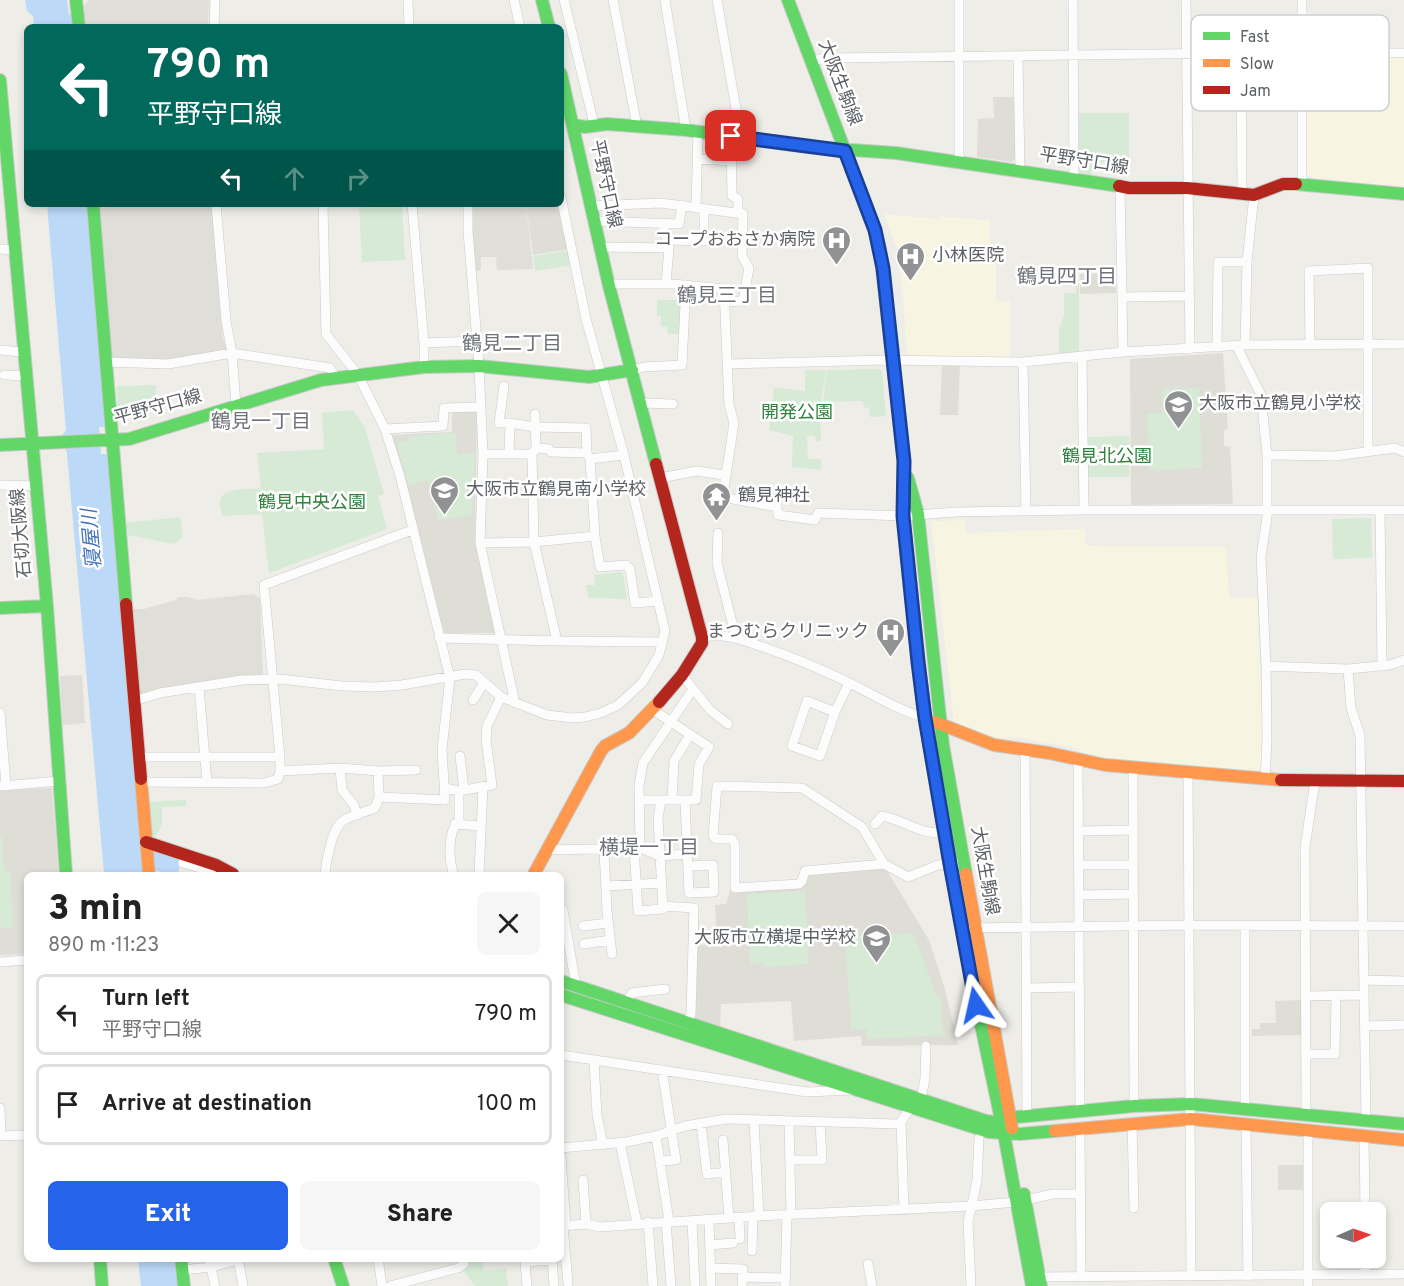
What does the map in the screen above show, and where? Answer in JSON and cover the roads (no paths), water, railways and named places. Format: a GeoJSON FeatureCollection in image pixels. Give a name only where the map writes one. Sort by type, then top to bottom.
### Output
{"type":"FeatureCollection","features":[{"type":"Feature","properties":{"kind":"main road"},"geometry":{"type":"LineString","coordinates":[[76,0],[79,24]]}},
{"type":"Feature","properties":{"kind":"main road"},"geometry":{"type":"LineString","coordinates":[[542,0],[548,24]]}},
{"type":"Feature","properties":{"kind":"main road","name":"大阪生駒線"},"geometry":{"type":"LineString","coordinates":[[788,0],[875,230],[880,250],[904,461],[903,516],[925,718],[962,929],[1009,1134],[1036,1282]]}},
{"type":"Feature","properties":{"kind":"main road","name":"石切大阪線"},"geometry":{"type":"LineString","coordinates":[[0,80],[2,139],[47,606],[66,872]]}},
{"type":"Feature","properties":{"kind":"main road"},"geometry":{"type":"LineString","coordinates":[[564,99],[567,124]]}},
{"type":"Feature","properties":{"kind":"main road","name":"平野守口線"},"geometry":{"type":"LineString","coordinates":[[0,445],[129,439],[297,386],[358,375],[424,368],[479,366],[577,376],[603,376],[632,370],[608,284],[595,221],[567,124],[585,127],[594,124],[637,126],[736,136],[845,151],[896,153],[1074,178],[1120,187],[1187,188],[1248,195],[1283,184],[1302,184],[1404,194]]}},
{"type":"Feature","properties":{"kind":"main road"},"geometry":{"type":"LineString","coordinates":[[93,207],[106,362],[109,440],[149,872]]}},
{"type":"Feature","properties":{"kind":"main road"},"geometry":{"type":"LineString","coordinates":[[535,872],[601,751],[605,746],[629,733],[653,710],[682,675],[702,643],[632,370]]}},
{"type":"Feature","properties":{"kind":"main road","name":"大阪生駒線"},"geometry":{"type":"LineString","coordinates":[[904,461],[918,514],[941,725],[1005,1119]]}},
{"type":"Feature","properties":{"kind":"main road"},"geometry":{"type":"LineString","coordinates":[[0,608],[47,606]]}},
{"type":"Feature","properties":{"kind":"main road"},"geometry":{"type":"LineString","coordinates":[[925,718],[994,745],[1105,765],[1265,780],[1404,781]]}},
{"type":"Feature","properties":{"kind":"main road"},"geometry":{"type":"LineString","coordinates":[[146,845],[185,854],[229,872]]}},
{"type":"Feature","properties":{"kind":"main road"},"geometry":{"type":"LineString","coordinates":[[564,982],[687,1024],[699,1034],[854,1090],[910,1108],[926,1105],[989,1132],[1009,1134],[1191,1119],[1404,1140]]}},
{"type":"Feature","properties":{"kind":"main road"},"geometry":{"type":"LineString","coordinates":[[564,996],[699,1034],[926,1105],[986,1121],[1134,1106],[1191,1104],[1245,1107],[1404,1124]]}},
{"type":"Feature","properties":{"kind":"main road"},"geometry":{"type":"LineString","coordinates":[[100,1262],[102,1286]]}},
{"type":"Feature","properties":{"kind":"main road"},"geometry":{"type":"LineString","coordinates":[[335,1262],[343,1286]]}},
{"type":"Feature","properties":{"kind":"main road"},"geometry":{"type":"LineString","coordinates":[[182,1264],[184,1286]]}},
{"type":"Feature","properties":{"kind":"street"},"geometry":{"type":"LineString","coordinates":[[214,24],[215,0]]}},
{"type":"Feature","properties":{"kind":"street"},"geometry":{"type":"LineString","coordinates":[[408,0],[409,24]]}},
{"type":"Feature","properties":{"kind":"street"},"geometry":{"type":"LineString","coordinates":[[514,0],[519,24]]}},
{"type":"Feature","properties":{"kind":"street"},"geometry":{"type":"LineString","coordinates":[[564,0],[594,124]]}},
{"type":"Feature","properties":{"kind":"street"},"geometry":{"type":"LineString","coordinates":[[613,0],[637,126]]}},
{"type":"Feature","properties":{"kind":"street"},"geometry":{"type":"LineString","coordinates":[[600,247],[704,241],[697,159],[666,0]]}},
{"type":"Feature","properties":{"kind":"street"},"geometry":{"type":"LineString","coordinates":[[717,0],[736,136],[732,161],[732,196],[738,199],[738,211],[743,214]]}},
{"type":"Feature","properties":{"kind":"street"},"geometry":{"type":"LineString","coordinates":[[959,0],[959,161]]}},
{"type":"Feature","properties":{"kind":"street"},"geometry":{"type":"LineString","coordinates":[[1074,0],[1074,178]]}},
{"type":"Feature","properties":{"kind":"street"},"geometry":{"type":"LineString","coordinates":[[1186,0],[1190,349]]}},
{"type":"Feature","properties":{"kind":"street"},"geometry":{"type":"LineString","coordinates":[[1389,53],[1404,53]]}},
{"type":"Feature","properties":{"kind":"street"},"geometry":{"type":"LineString","coordinates":[[812,61],[826,58],[1191,54]]}},
{"type":"Feature","properties":{"kind":"street"},"geometry":{"type":"LineString","coordinates":[[1018,56],[1020,170]]}},
{"type":"Feature","properties":{"kind":"street"},"geometry":{"type":"LineString","coordinates":[[1244,111],[1248,195],[1247,262],[1241,346],[1261,395],[1267,455],[1267,509],[1261,557],[1266,666],[1265,780]]}},
{"type":"Feature","properties":{"kind":"street"},"geometry":{"type":"LineString","coordinates":[[1302,111],[1302,184]]}},
{"type":"Feature","properties":{"kind":"street"},"geometry":{"type":"LineString","coordinates":[[697,159],[732,161]]}},
{"type":"Feature","properties":{"kind":"street"},"geometry":{"type":"LineString","coordinates":[[1120,187],[1123,352]]}},
{"type":"Feature","properties":{"kind":"street"},"geometry":{"type":"LineString","coordinates":[[591,206],[661,203],[743,214]]}},
{"type":"Feature","properties":{"kind":"street"},"geometry":{"type":"LineString","coordinates":[[595,221],[679,224],[682,205]]}},
{"type":"Feature","properties":{"kind":"street"},"geometry":{"type":"LineString","coordinates":[[216,207],[236,405]]}},
{"type":"Feature","properties":{"kind":"street"},"geometry":{"type":"LineString","coordinates":[[323,207],[326,334],[358,375],[385,429],[400,477],[450,678],[442,749],[446,800],[380,796]]}},
{"type":"Feature","properties":{"kind":"street"},"geometry":{"type":"LineString","coordinates":[[412,207],[424,343],[424,368]]}},
{"type":"Feature","properties":{"kind":"street"},"geometry":{"type":"LineString","coordinates":[[468,207],[483,454],[480,543],[515,703]]}},
{"type":"Feature","properties":{"kind":"street"},"geometry":{"type":"LineString","coordinates":[[134,701],[160,693],[242,680],[272,679],[375,687],[402,685],[465,674],[476,675],[501,697],[515,703],[559,717],[585,717],[618,705],[642,683],[659,655],[665,631],[624,455],[586,319],[563,207]]}},
{"type":"Feature","properties":{"kind":"street"},"geometry":{"type":"LineString","coordinates":[[725,302],[743,302],[749,268],[742,256],[743,214]]}},
{"type":"Feature","properties":{"kind":"street"},"geometry":{"type":"LineString","coordinates":[[662,223],[668,244],[666,284]]}},
{"type":"Feature","properties":{"kind":"street"},"geometry":{"type":"LineString","coordinates":[[0,249],[14,250]]}},
{"type":"Feature","properties":{"kind":"street"},"geometry":{"type":"LineString","coordinates":[[1218,347],[1218,262],[1247,262]]}},
{"type":"Feature","properties":{"kind":"street"},"geometry":{"type":"LineString","coordinates":[[1310,344],[1309,271],[1368,268],[1368,451]]}},
{"type":"Feature","properties":{"kind":"street"},"geometry":{"type":"LineString","coordinates":[[608,284],[666,284],[724,289],[729,404],[734,423],[722,499],[777,507],[778,515],[815,520],[818,513],[903,516],[1084,510],[1404,510]]}},
{"type":"Feature","properties":{"kind":"street"},"geometry":{"type":"LineString","coordinates":[[632,370],[682,365],[686,285]]}},
{"type":"Feature","properties":{"kind":"street"},"geometry":{"type":"LineString","coordinates":[[1122,297],[1189,297]]}},
{"type":"Feature","properties":{"kind":"street"},"geometry":{"type":"LineString","coordinates":[[424,343],[477,341]]}},
{"type":"Feature","properties":{"kind":"street"},"geometry":{"type":"LineString","coordinates":[[729,364],[893,360],[1023,362],[1123,352],[1218,347],[1404,344]]}},
{"type":"Feature","properties":{"kind":"street"},"geometry":{"type":"LineString","coordinates":[[0,350],[23,352]]}},
{"type":"Feature","properties":{"kind":"street"},"geometry":{"type":"LineString","coordinates":[[106,362],[168,364],[232,353],[330,368],[336,378]]}},
{"type":"Feature","properties":{"kind":"street"},"geometry":{"type":"LineString","coordinates":[[1082,356],[1084,510]]}},
{"type":"Feature","properties":{"kind":"street"},"geometry":{"type":"LineString","coordinates":[[1023,362],[1026,511]]}},
{"type":"Feature","properties":{"kind":"street"},"geometry":{"type":"LineString","coordinates":[[4,375],[25,375]]}},
{"type":"Feature","properties":{"kind":"street"},"geometry":{"type":"LineString","coordinates":[[504,386],[499,423],[536,427],[586,428],[595,536],[600,567],[626,565],[630,569],[635,603],[658,601]]}},
{"type":"Feature","properties":{"kind":"street"},"geometry":{"type":"LineString","coordinates":[[641,403],[673,405]]}},
{"type":"Feature","properties":{"kind":"street"},"geometry":{"type":"LineString","coordinates":[[385,429],[443,426],[444,408],[481,407]]}},
{"type":"Feature","properties":{"kind":"street"},"geometry":{"type":"LineString","coordinates":[[535,414],[534,542],[557,641]]}},
{"type":"Feature","properties":{"kind":"street"},"geometry":{"type":"LineString","coordinates":[[509,454],[510,423]]}},
{"type":"Feature","properties":{"kind":"street"},"geometry":{"type":"LineString","coordinates":[[1267,455],[1335,456],[1395,448],[1404,452]]}},
{"type":"Feature","properties":{"kind":"street"},"geometry":{"type":"LineString","coordinates":[[483,454],[509,454],[549,449],[551,452],[588,456],[624,455]]}},
{"type":"Feature","properties":{"kind":"street"},"geometry":{"type":"LineString","coordinates":[[660,478],[697,471],[724,475]]}},
{"type":"Feature","properties":{"kind":"street"},"geometry":{"type":"LineString","coordinates":[[0,485],[36,486]]}},
{"type":"Feature","properties":{"kind":"street"},"geometry":{"type":"LineString","coordinates":[[1380,510],[1382,666]]}},
{"type":"Feature","properties":{"kind":"street"},"geometry":{"type":"LineString","coordinates":[[141,782],[269,783],[278,779],[279,757],[264,585],[412,530]]}},
{"type":"Feature","properties":{"kind":"street"},"geometry":{"type":"LineString","coordinates":[[718,533],[717,563],[736,638]]}},
{"type":"Feature","properties":{"kind":"street"},"geometry":{"type":"LineString","coordinates":[[480,543],[534,542],[595,536]]}},
{"type":"Feature","properties":{"kind":"street"},"geometry":{"type":"LineString","coordinates":[[702,637],[719,634],[781,653],[849,683],[910,714],[925,718]]}},
{"type":"Feature","properties":{"kind":"street"},"geometry":{"type":"LineString","coordinates":[[439,638],[662,642]]}},
{"type":"Feature","properties":{"kind":"street"},"geometry":{"type":"LineString","coordinates":[[1266,666],[1348,669],[1382,666],[1404,660]]}},
{"type":"Feature","properties":{"kind":"street"},"geometry":{"type":"LineString","coordinates":[[1348,669],[1351,708],[1360,735],[1366,1119]]}},
{"type":"Feature","properties":{"kind":"street"},"geometry":{"type":"LineString","coordinates":[[682,675],[710,710],[728,724]]}},
{"type":"Feature","properties":{"kind":"street"},"geometry":{"type":"LineString","coordinates":[[473,700],[484,683]]}},
{"type":"Feature","properties":{"kind":"street"},"geometry":{"type":"LineString","coordinates":[[836,712],[807,701],[792,746],[820,756],[849,683]]}},
{"type":"Feature","properties":{"kind":"street"},"geometry":{"type":"LineString","coordinates":[[199,687],[207,783]]}},
{"type":"Feature","properties":{"kind":"street"},"geometry":{"type":"LineString","coordinates":[[661,800],[658,819],[663,909],[638,911],[636,885],[639,785],[643,764],[693,689]]}},
{"type":"Feature","properties":{"kind":"street"},"geometry":{"type":"LineString","coordinates":[[445,788],[461,790],[492,785],[486,740],[487,726],[501,697]]}},
{"type":"Feature","properties":{"kind":"street"},"geometry":{"type":"LineString","coordinates":[[639,800],[696,800],[699,764],[709,747],[653,710]]}},
{"type":"Feature","properties":{"kind":"street"},"geometry":{"type":"LineString","coordinates":[[0,713],[3,786],[59,782]]}},
{"type":"Feature","properties":{"kind":"street"},"geometry":{"type":"LineString","coordinates":[[672,800],[674,761],[690,735]]}},
{"type":"Feature","properties":{"kind":"street"},"geometry":{"type":"LineString","coordinates":[[1025,749],[1027,1117]]}},
{"type":"Feature","properties":{"kind":"street"},"geometry":{"type":"LineString","coordinates":[[453,872],[450,849],[455,824],[459,820],[460,756]]}},
{"type":"Feature","properties":{"kind":"street"},"geometry":{"type":"LineString","coordinates":[[138,757],[279,757]]}},
{"type":"Feature","properties":{"kind":"street"},"geometry":{"type":"LineString","coordinates":[[1078,760],[1080,1112]]}},
{"type":"Feature","properties":{"kind":"street"},"geometry":{"type":"LineString","coordinates":[[1133,767],[1134,1106]]}},
{"type":"Feature","properties":{"kind":"street"},"geometry":{"type":"LineString","coordinates":[[280,771],[340,768],[378,771],[416,770]]}},
{"type":"Feature","properties":{"kind":"street"},"geometry":{"type":"LineString","coordinates":[[340,768],[342,790],[354,805],[357,815]]}},
{"type":"Feature","properties":{"kind":"street"},"geometry":{"type":"LineString","coordinates":[[325,872],[336,830],[341,821],[375,808],[380,796],[378,771]]}},
{"type":"Feature","properties":{"kind":"street"},"geometry":{"type":"LineString","coordinates":[[1188,773],[1191,1276]]}},
{"type":"Feature","properties":{"kind":"street"},"geometry":{"type":"LineString","coordinates":[[1306,1114],[1305,847],[1315,781]]}},
{"type":"Feature","properties":{"kind":"street"},"geometry":{"type":"LineString","coordinates":[[884,864],[806,871],[799,884],[735,888],[735,844],[732,839],[716,839],[713,836],[717,786],[802,788],[862,827],[884,864],[908,877],[938,865],[963,862]]}},
{"type":"Feature","properties":{"kind":"street"},"geometry":{"type":"LineString","coordinates":[[479,872],[483,787]]}},
{"type":"Feature","properties":{"kind":"street"},"geometry":{"type":"LineString","coordinates":[[686,800],[688,866]]}},
{"type":"Feature","properties":{"kind":"street"},"geometry":{"type":"LineString","coordinates":[[875,824],[882,816],[893,818],[931,834],[944,832]]}},
{"type":"Feature","properties":{"kind":"street"},"geometry":{"type":"LineString","coordinates":[[455,824],[481,826]]}},
{"type":"Feature","properties":{"kind":"street"},"geometry":{"type":"LineString","coordinates":[[1079,831],[1133,830]]}},
{"type":"Feature","properties":{"kind":"street"},"geometry":{"type":"LineString","coordinates":[[547,850],[637,848],[660,856],[687,854]]}},
{"type":"Feature","properties":{"kind":"street"},"geometry":{"type":"LineString","coordinates":[[604,850],[612,954]]}},
{"type":"Feature","properties":{"kind":"street"},"geometry":{"type":"LineString","coordinates":[[185,854],[183,863],[197,871]]}},
{"type":"Feature","properties":{"kind":"street"},"geometry":{"type":"LineString","coordinates":[[1079,865],[1133,864]]}},
{"type":"Feature","properties":{"kind":"street"},"geometry":{"type":"LineString","coordinates":[[606,886],[662,883]]}},
{"type":"Feature","properties":{"kind":"street"},"geometry":{"type":"LineString","coordinates":[[1079,896],[1132,894]]}},
{"type":"Feature","properties":{"kind":"street"},"geometry":{"type":"LineString","coordinates":[[663,906],[694,908],[691,1014],[687,1024]]}},
{"type":"Feature","properties":{"kind":"street"},"geometry":{"type":"LineString","coordinates":[[583,926],[608,923]]}},
{"type":"Feature","properties":{"kind":"street"},"geometry":{"type":"LineString","coordinates":[[564,924],[576,986]]}},
{"type":"Feature","properties":{"kind":"street"},"geometry":{"type":"LineString","coordinates":[[962,929],[1189,925],[1404,926]]}},
{"type":"Feature","properties":{"kind":"street"},"geometry":{"type":"LineString","coordinates":[[1245,926],[1245,1107]]}},
{"type":"Feature","properties":{"kind":"street"},"geometry":{"type":"LineString","coordinates":[[584,944],[610,940]]}},
{"type":"Feature","properties":{"kind":"street"},"geometry":{"type":"LineString","coordinates":[[0,962],[24,960]]}},
{"type":"Feature","properties":{"kind":"street"},"geometry":{"type":"LineString","coordinates":[[1364,980],[1404,981]]}},
{"type":"Feature","properties":{"kind":"street"},"geometry":{"type":"LineString","coordinates":[[1026,988],[1080,987]]}},
{"type":"Feature","properties":{"kind":"street"},"geometry":{"type":"LineString","coordinates":[[626,1003],[632,993],[665,989]]}},
{"type":"Feature","properties":{"kind":"street"},"geometry":{"type":"LineString","coordinates":[[1306,996],[1364,995]]}},
{"type":"Feature","properties":{"kind":"street"},"geometry":{"type":"LineString","coordinates":[[1306,1054],[1335,1054],[1335,996]]}},
{"type":"Feature","properties":{"kind":"street"},"geometry":{"type":"LineString","coordinates":[[1365,1026],[1404,1025]]}},
{"type":"Feature","properties":{"kind":"street"},"geometry":{"type":"LineString","coordinates":[[926,1046],[926,1105]]}},
{"type":"Feature","properties":{"kind":"street"},"geometry":{"type":"LineString","coordinates":[[564,1055],[807,1092],[854,1090]]}},
{"type":"Feature","properties":{"kind":"street"},"geometry":{"type":"LineString","coordinates":[[594,1059],[596,1106],[603,1145]]}},
{"type":"Feature","properties":{"kind":"street"},"geometry":{"type":"LineString","coordinates":[[660,1161],[676,1160],[663,1070]]}},
{"type":"Feature","properties":{"kind":"street"},"geometry":{"type":"LineString","coordinates":[[0,1108],[1,1136],[24,1135]]}},
{"type":"Feature","properties":{"kind":"street"},"geometry":{"type":"LineString","coordinates":[[904,1210],[901,1122],[910,1108]]}},
{"type":"Feature","properties":{"kind":"street"},"geometry":{"type":"LineString","coordinates":[[1336,1133],[1337,1116]]}},
{"type":"Feature","properties":{"kind":"street"},"geometry":{"type":"LineString","coordinates":[[564,1148],[620,1143],[726,1119],[897,1124],[901,1122]]}},
{"type":"Feature","properties":{"kind":"street"},"geometry":{"type":"LineString","coordinates":[[752,1251],[756,1216],[754,1120]]}},
{"type":"Feature","properties":{"kind":"street"},"geometry":{"type":"LineString","coordinates":[[711,1268],[743,1269],[742,1281],[786,1282],[789,1121]]}},
{"type":"Feature","properties":{"kind":"street"},"geometry":{"type":"LineString","coordinates":[[790,1160],[822,1160],[820,1122]]}},
{"type":"Feature","properties":{"kind":"street"},"geometry":{"type":"LineString","coordinates":[[1132,1123],[1134,1208]]}},
{"type":"Feature","properties":{"kind":"street"},"geometry":{"type":"LineString","coordinates":[[700,1124],[707,1174],[726,1173]]}},
{"type":"Feature","properties":{"kind":"street"},"geometry":{"type":"LineString","coordinates":[[1246,1124],[1248,1276]]}},
{"type":"Feature","properties":{"kind":"street"},"geometry":{"type":"LineString","coordinates":[[1080,1128],[1081,1276]]}},
{"type":"Feature","properties":{"kind":"street"},"geometry":{"type":"LineString","coordinates":[[1308,1131],[1308,1286]]}},
{"type":"Feature","properties":{"kind":"street"},"geometry":{"type":"LineString","coordinates":[[656,1136],[668,1221],[671,1286]]}},
{"type":"Feature","properties":{"kind":"street"},"geometry":{"type":"LineString","coordinates":[[1364,1136],[1365,1202]]}},
{"type":"Feature","properties":{"kind":"street"},"geometry":{"type":"LineString","coordinates":[[971,1286],[968,1222],[976,1181],[979,1138]]}},
{"type":"Feature","properties":{"kind":"street"},"geometry":{"type":"LineString","coordinates":[[710,1245],[736,1241],[723,1140]]}},
{"type":"Feature","properties":{"kind":"street"},"geometry":{"type":"LineString","coordinates":[[620,1143],[637,1223]]}},
{"type":"Feature","properties":{"kind":"street"},"geometry":{"type":"LineString","coordinates":[[583,1180],[586,1224]]}},
{"type":"Feature","properties":{"kind":"street"},"geometry":{"type":"LineString","coordinates":[[564,1226],[586,1224],[599,1227],[648,1222],[971,1206],[1021,1201],[1053,1194],[1081,1194]]}},
{"type":"Feature","properties":{"kind":"street"},"geometry":{"type":"LineString","coordinates":[[709,1220],[711,1286]]}},
{"type":"Feature","properties":{"kind":"street"},"geometry":{"type":"LineString","coordinates":[[692,1221],[695,1286]]}},
{"type":"Feature","properties":{"kind":"street"},"geometry":{"type":"LineString","coordinates":[[648,1222],[654,1286]]}},
{"type":"Feature","properties":{"kind":"street"},"geometry":{"type":"LineString","coordinates":[[564,1237],[568,1283]]}},
{"type":"Feature","properties":{"kind":"street"},"geometry":{"type":"LineString","coordinates":[[239,1262],[243,1286]]}},
{"type":"Feature","properties":{"kind":"street"},"geometry":{"type":"LineString","coordinates":[[379,1262],[382,1286]]}},
{"type":"Feature","properties":{"kind":"street"},"geometry":{"type":"LineString","coordinates":[[390,1286],[458,1268],[464,1262]]}},
{"type":"Feature","properties":{"kind":"street"},"geometry":{"type":"LineString","coordinates":[[525,1262],[527,1286]]}},
{"type":"Feature","properties":{"kind":"street"},"geometry":{"type":"LineString","coordinates":[[552,1262],[554,1286]]}},
{"type":"Feature","properties":{"kind":"street"},"geometry":{"type":"LineString","coordinates":[[182,1264],[210,1263],[215,1286]]}},
{"type":"Feature","properties":{"kind":"street"},"geometry":{"type":"LineString","coordinates":[[868,1264],[872,1286]]}},
{"type":"Feature","properties":{"kind":"street"},"geometry":{"type":"LineString","coordinates":[[1365,1268],[1365,1275]]}},
{"type":"Feature","properties":{"kind":"street"},"geometry":{"type":"LineString","coordinates":[[1036,1282],[1081,1276],[1404,1274]]}},
{"type":"Feature","properties":{"kind":"street"},"geometry":{"type":"LineString","coordinates":[[1158,1275],[1158,1286]]}},
{"type":"Feature","properties":{"kind":"water"},"geometry":{"type":"Polygon","coordinates":[[[25,0],[67,0],[69,15],[72,15],[74,24],[34,24],[33,16],[27,11],[25,0]]]}},
{"type":"Feature","properties":{"kind":"water","name":"寝屋川"},"geometry":{"type":"Polygon","coordinates":[[[47,207],[89,207],[106,411],[105,427],[99,427],[101,454],[108,454],[113,492],[142,846],[181,861],[178,872],[154,870],[150,872],[104,872],[67,453],[61,437],[66,430],[47,207]]]}},
{"type":"Feature","properties":{"kind":"water"},"geometry":{"type":"Polygon","coordinates":[[[138,1262],[177,1262],[180,1286],[141,1286],[138,1262]]]}},
{"type":"Feature","properties":{"kind":"place","name":"コープおおさか病院"},"geometry":{"type":"Point","coordinates":[836,266]}},
{"type":"Feature","properties":{"kind":"place","name":"小林医院"},"geometry":{"type":"Point","coordinates":[911,282]}},
{"type":"Feature","properties":{"kind":"place","name":"大阪市立鶴見小学校"},"geometry":{"type":"Point","coordinates":[1178,430]}},
{"type":"Feature","properties":{"kind":"place","name":"大阪市立鶴見南小学校"},"geometry":{"type":"Point","coordinates":[445,516]}},
{"type":"Feature","properties":{"kind":"place","name":"鶴見神社"},"geometry":{"type":"Point","coordinates":[717,522]}},
{"type":"Feature","properties":{"kind":"place","name":"まつむらクリニック"},"geometry":{"type":"Point","coordinates":[890,658]}},
{"type":"Feature","properties":{"kind":"place","name":"大阪市立横堤中学校"},"geometry":{"type":"Point","coordinates":[877,964]}},
{"type":"Feature","properties":{"kind":"district","name":"鶴見四丁目"},"geometry":{"type":"Point","coordinates":[1067,278]}},
{"type":"Feature","properties":{"kind":"district","name":"鶴見三丁目"},"geometry":{"type":"Point","coordinates":[727,297]}},
{"type":"Feature","properties":{"kind":"district","name":"鶴見二丁目"},"geometry":{"type":"Point","coordinates":[512,345]}},
{"type":"Feature","properties":{"kind":"district","name":"鶴見一丁目"},"geometry":{"type":"Point","coordinates":[261,423]}},
{"type":"Feature","properties":{"kind":"district","name":"横堤一丁目"},"geometry":{"type":"Point","coordinates":[649,849]}},
{"type":"Feature","properties":{"kind":"park label","name":"開発公園"},"geometry":{"type":"Point","coordinates":[797,413]}},
{"type":"Feature","properties":{"kind":"park label","name":"鶴見北公園"},"geometry":{"type":"Point","coordinates":[1107,457]}},
{"type":"Feature","properties":{"kind":"park label","name":"鶴見中央公園"},"geometry":{"type":"Point","coordinates":[312,503]}}]}
